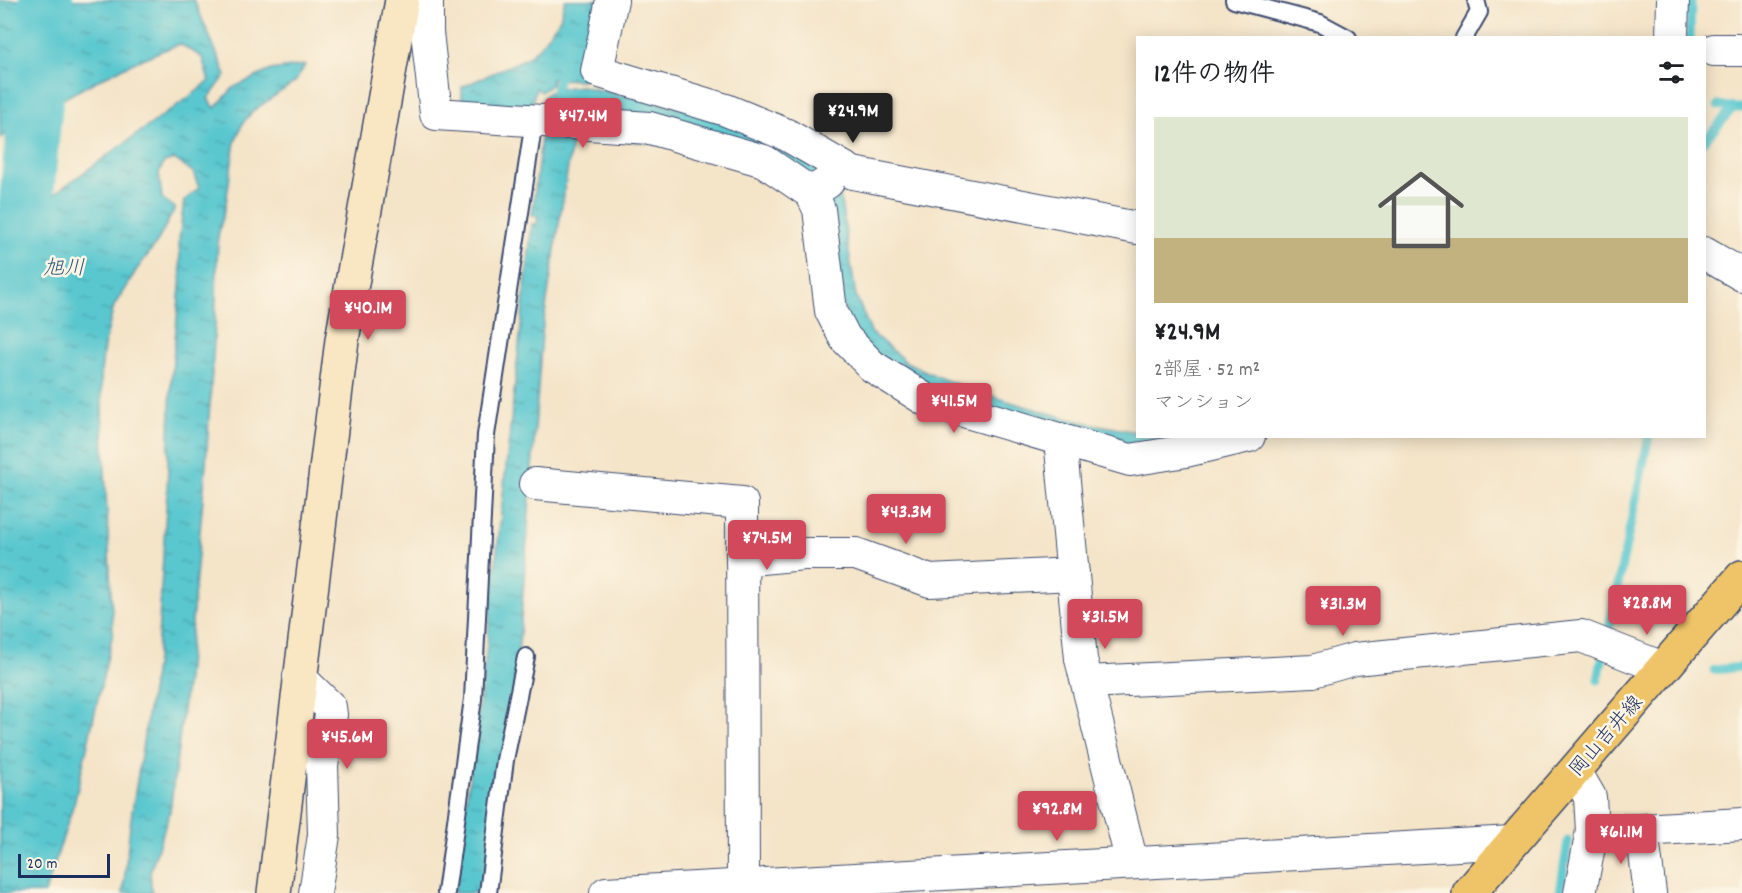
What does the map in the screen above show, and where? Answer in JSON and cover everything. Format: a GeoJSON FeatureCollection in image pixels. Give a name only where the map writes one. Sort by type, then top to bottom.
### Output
{"type":"FeatureCollection","features":[{"type":"Feature","properties":{"kind":"main road","name":"岡山吉井線"},"geometry":{"type":"LineString","coordinates":[[1469,893],[1742,577]]}},
{"type":"Feature","properties":{"kind":"street"},"geometry":{"type":"LineString","coordinates":[[274,893],[342,340],[402,0]]}},
{"type":"Feature","properties":{"kind":"street"},"geometry":{"type":"LineString","coordinates":[[427,0],[427,32],[436,114],[650,128],[765,161],[811,193],[819,209],[831,311],[845,338],[872,366],[926,400],[1130,460],[1186,451],[1241,438]]}},
{"type":"Feature","properties":{"kind":"street"},"geometry":{"type":"LineString","coordinates":[[612,0],[597,71],[726,110],[787,135],[853,173],[1136,228]]}},
{"type":"Feature","properties":{"kind":"street"},"geometry":{"type":"LineString","coordinates":[[1672,36],[1673,0]]}},
{"type":"Feature","properties":{"kind":"street"},"geometry":{"type":"LineString","coordinates":[[811,193],[847,170]]}},
{"type":"Feature","properties":{"kind":"street"},"geometry":{"type":"LineString","coordinates":[[1706,254],[1742,275]]}},
{"type":"Feature","properties":{"kind":"street"},"geometry":{"type":"LineString","coordinates":[[1060,439],[1081,659],[1132,863]]}},
{"type":"Feature","properties":{"kind":"street"},"geometry":{"type":"LineString","coordinates":[[535,484],[742,503],[743,884]]}},
{"type":"Feature","properties":{"kind":"street"},"geometry":{"type":"LineString","coordinates":[[742,560],[856,554],[930,581],[1073,574]]}},
{"type":"Feature","properties":{"kind":"street"},"geometry":{"type":"LineString","coordinates":[[1087,682],[1313,671],[1367,658],[1581,636],[1663,668]]}},
{"type":"Feature","properties":{"kind":"street"},"geometry":{"type":"LineString","coordinates":[[299,677],[330,707],[331,715],[322,765],[324,835],[315,893]]}},
{"type":"Feature","properties":{"kind":"street"},"geometry":{"type":"LineString","coordinates":[[1575,771],[1590,797],[1592,831],[1580,893]]}},
{"type":"Feature","properties":{"kind":"street"},"geometry":{"type":"LineString","coordinates":[[1592,831],[1742,824]]}},
{"type":"Feature","properties":{"kind":"street"},"geometry":{"type":"LineString","coordinates":[[1642,830],[1650,893]]}},
{"type":"Feature","properties":{"kind":"street"},"geometry":{"type":"LineString","coordinates":[[615,892],[1512,842]]}},
{"type":"Feature","properties":{"kind":"lane"},"geometry":{"type":"LineString","coordinates":[[1234,0],[1320,23],[1344,36]]}},
{"type":"Feature","properties":{"kind":"lane"},"geometry":{"type":"LineString","coordinates":[[1465,36],[1479,12],[1476,0]]}},
{"type":"Feature","properties":{"kind":"lane"},"geometry":{"type":"LineString","coordinates":[[446,893],[473,699],[486,435],[534,121]]}},
{"type":"Feature","properties":{"kind":"lane"},"geometry":{"type":"LineString","coordinates":[[488,893],[505,760],[526,657]]}},
{"type":"Feature","properties":{"kind":"water","name":"旭川"},"geometry":{"type":"Polygon","coordinates":[[[0,0],[194,0],[226,75],[208,99],[215,108],[234,87],[271,70],[305,65],[296,81],[253,111],[243,123],[235,141],[226,203],[218,236],[206,464],[187,678],[170,811],[150,872],[152,893],[123,893],[130,825],[157,654],[171,382],[181,278],[179,241],[184,201],[199,188],[193,172],[174,159],[164,162],[159,173],[162,198],[175,208],[156,244],[114,306],[104,346],[101,372],[102,411],[113,633],[75,800],[45,893],[0,893],[0,233],[209,81],[202,57],[180,44],[133,63],[87,86],[0,138],[0,0]]]}},
{"type":"Feature","properties":{"kind":"water"},"geometry":{"type":"Polygon","coordinates":[[[565,0],[598,0],[583,80],[551,79],[552,84],[541,92],[536,88],[529,115],[462,101],[462,87],[527,58],[540,46],[560,19],[565,0]]]}},
{"type":"Feature","properties":{"kind":"water"},"geometry":{"type":"Polygon","coordinates":[[[581,86],[702,113],[812,162],[839,189],[856,296],[871,332],[906,362],[943,379],[1007,401],[1072,420],[1136,432],[1136,438],[1134,451],[940,394],[849,336],[823,202],[759,155],[573,135],[542,333],[520,634],[513,696],[482,893],[454,893],[486,654],[532,224],[537,224],[538,217],[532,215],[542,130],[540,107],[546,94],[581,86]]]}},
{"type":"Feature","properties":{"kind":"waterway","name":"旭川"},"geometry":{"type":"LineString","coordinates":[[0,403],[11,355],[46,0]]}},
{"type":"Feature","properties":{"kind":"waterway"},"geometry":{"type":"LineString","coordinates":[[1690,36],[1691,0]]}},
{"type":"Feature","properties":{"kind":"waterway"},"geometry":{"type":"LineString","coordinates":[[554,98],[561,69]]}},
{"type":"Feature","properties":{"kind":"waterway"},"geometry":{"type":"LineString","coordinates":[[1718,105],[1733,108]]}},
{"type":"Feature","properties":{"kind":"waterway"},"geometry":{"type":"LineString","coordinates":[[1706,139],[1733,108],[1742,108]]}},
{"type":"Feature","properties":{"kind":"waterway"},"geometry":{"type":"LineString","coordinates":[[1127,436],[1136,438]]}},
{"type":"Feature","properties":{"kind":"waterway"},"geometry":{"type":"LineString","coordinates":[[1136,438],[1160,443]]}},
{"type":"Feature","properties":{"kind":"waterway"},"geometry":{"type":"LineString","coordinates":[[1598,680],[1649,438]]}},
{"type":"Feature","properties":{"kind":"waterway"},"geometry":{"type":"LineString","coordinates":[[1714,670],[1742,667]]}},
{"type":"Feature","properties":{"kind":"waterway"},"geometry":{"type":"LineString","coordinates":[[1560,893],[1568,841]]}}]}
